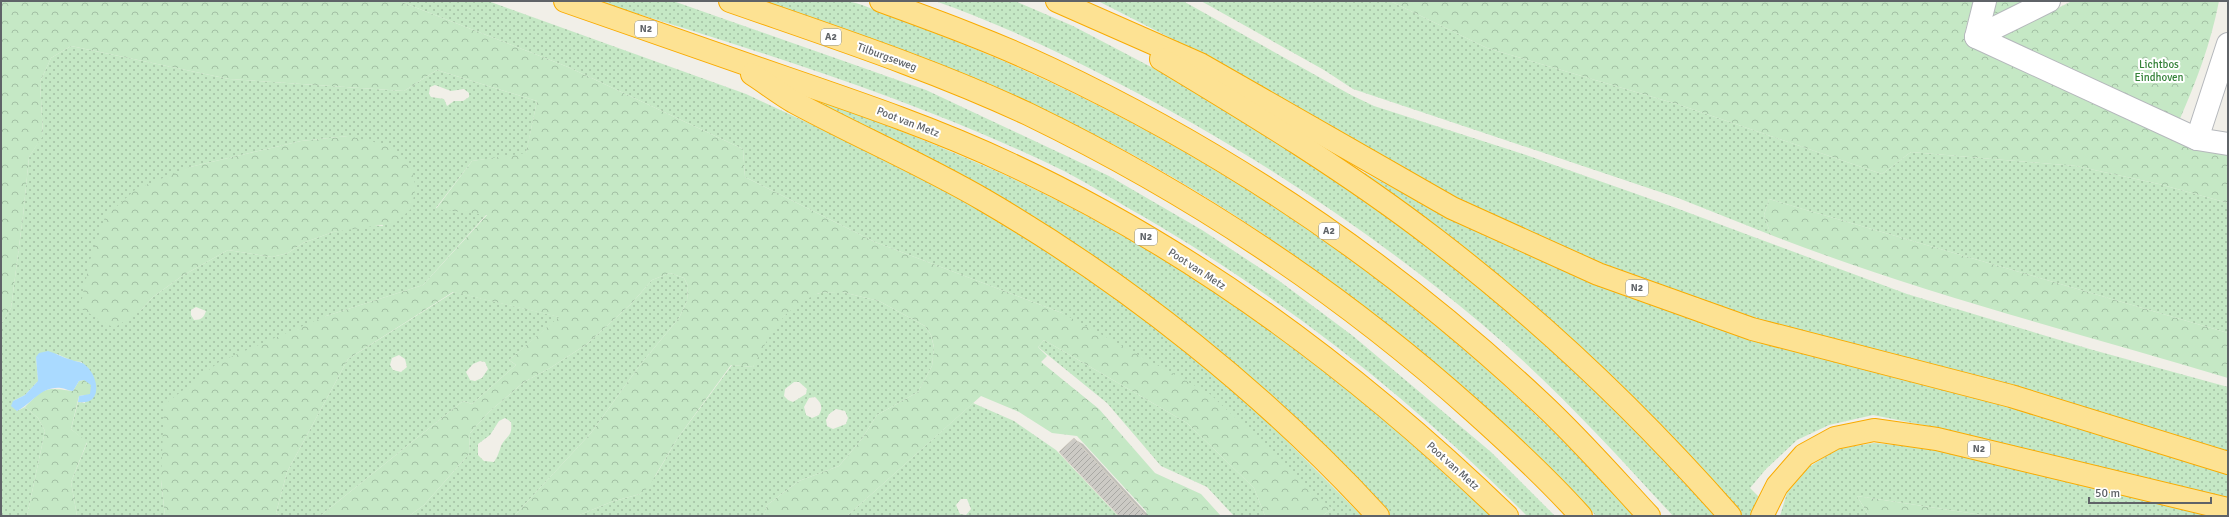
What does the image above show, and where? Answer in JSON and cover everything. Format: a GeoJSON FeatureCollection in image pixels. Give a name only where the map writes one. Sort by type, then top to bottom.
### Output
{"type":"FeatureCollection","features":[{"type":"Feature","properties":{"kind":"highway","name":"N2"},"geometry":{"type":"LineString","coordinates":[[565,1],[726,57],[793,101],[984,200],[1058,246],[1146,308],[1216,362],[1350,485],[1378,516]]}},
{"type":"Feature","properties":{"kind":"highway","name":"Tilburgseweg"},"geometry":{"type":"LineString","coordinates":[[730,1],[931,73],[1026,114],[1119,161],[1212,214],[1254,241],[1366,321],[1439,380],[1505,439],[1581,516]]}},
{"type":"Feature","properties":{"kind":"highway","name":"A2"},"geometry":{"type":"LineString","coordinates":[[881,1],[952,26],[1051,69],[1146,118],[1244,175],[1361,253],[1471,340],[1524,387],[1606,468],[1649,516]]}},
{"type":"Feature","properties":{"kind":"highway","name":"N2"},"geometry":{"type":"LineString","coordinates":[[1057,1],[1200,64],[1452,208],[1598,274],[1752,329],[2011,396],[2228,463]]}},
{"type":"Feature","properties":{"kind":"highway","name":"N2"},"geometry":{"type":"LineString","coordinates":[[1085,14],[1276,129],[1354,180],[1435,239],[1504,295],[1579,361],[1648,429],[1730,516]]}},
{"type":"Feature","properties":{"kind":"highway","name":"Poot van Metz"},"geometry":{"type":"LineString","coordinates":[[726,57],[910,122],[1010,164],[1102,211],[1155,242],[1195,266],[1335,366],[1438,451],[1507,516]]}},
{"type":"Feature","properties":{"kind":"highway","name":"N2"},"geometry":{"type":"LineString","coordinates":[[1762,516],[1777,486],[1804,455],[1835,438],[1874,430],[1937,439],[2228,509]]}},
{"type":"Feature","properties":{"kind":"street"},"geometry":{"type":"LineString","coordinates":[[1976,37],[1985,1]]}},
{"type":"Feature","properties":{"kind":"street"},"geometry":{"type":"LineString","coordinates":[[1976,37],[2049,1]]}},
{"type":"Feature","properties":{"kind":"street"},"geometry":{"type":"LineString","coordinates":[[1976,37],[2197,139],[2228,144]]}},
{"type":"Feature","properties":{"kind":"street"},"geometry":{"type":"LineString","coordinates":[[2197,139],[2228,44]]}},
{"type":"Feature","properties":{"kind":"green space"},"geometry":{"type":"Polygon","coordinates":[[[1,1],[399,1],[568,67],[743,149],[745,177],[875,242],[1062,313],[1210,394],[1332,509],[1322,516],[1265,516],[1254,488],[1187,423],[1044,340],[1038,347],[1047,356],[1041,362],[1099,409],[1155,473],[1201,494],[1221,516],[1147,516],[1146,511],[1077,436],[1052,433],[1019,412],[981,396],[847,516],[764,516],[767,505],[799,481],[839,466],[861,440],[877,415],[918,392],[932,366],[934,347],[931,335],[925,326],[879,301],[842,292],[819,293],[801,302],[785,315],[769,337],[753,367],[731,365],[677,439],[648,488],[640,494],[611,502],[577,516],[514,516],[591,433],[640,365],[679,318],[687,301],[688,286],[684,278],[670,273],[652,280],[632,303],[587,344],[550,368],[524,382],[489,412],[470,433],[469,454],[424,505],[409,516],[320,516],[463,401],[472,404],[516,365],[509,360],[559,317],[453,292],[348,359],[287,472],[276,513],[281,516],[165,516],[161,480],[164,405],[219,362],[326,316],[423,285],[487,215],[436,209],[472,161],[526,153],[537,101],[437,70],[404,91],[229,79],[71,46],[51,58],[40,82],[43,136],[29,157],[11,308],[1,324],[1,1]]]}},
{"type":"Feature","properties":{"kind":"green space"},"geometry":{"type":"Polygon","coordinates":[[[399,1],[488,1],[746,94],[920,175],[978,207],[1051,254],[1140,316],[1211,371],[1276,430],[1362,516],[1322,516],[1332,509],[1062,313],[875,242],[745,177],[743,149],[568,67],[399,1]]]}},
{"type":"Feature","properties":{"kind":"green space"},"geometry":{"type":"Polygon","coordinates":[[[596,1],[673,1],[926,90],[1109,176],[1202,230],[1278,280],[1353,336],[1491,452],[1555,516],[1527,516],[1484,473],[1393,392],[1297,317],[1196,249],[1074,176],[1007,145],[892,98],[774,57],[596,1]]]}},
{"type":"Feature","properties":{"kind":"green space"},"geometry":{"type":"Polygon","coordinates":[[[762,1],[841,1],[862,5],[1001,60],[1090,102],[1177,148],[1261,199],[1342,254],[1420,313],[1495,377],[1566,444],[1634,516],[1596,516],[1560,478],[1522,442],[1371,312],[1252,226],[1189,187],[1126,151],[1038,107],[993,87],[902,50],[809,16],[762,1]]]}},
{"type":"Feature","properties":{"kind":"green space"},"geometry":{"type":"Polygon","coordinates":[[[935,1],[1015,1],[1073,26],[1174,79],[1269,136],[1349,189],[1428,246],[1499,303],[1572,368],[1641,435],[1717,516],[1673,516],[1628,466],[1581,418],[1533,370],[1483,325],[1397,257],[1307,194],[1214,136],[1096,71],[1005,28],[935,1]]]}},
{"type":"Feature","properties":{"kind":"green space"},"geometry":{"type":"Polygon","coordinates":[[[1098,1],[1183,1],[1351,95],[1374,106],[1526,155],[1676,208],[1907,294],[2093,350],[2228,387],[2228,455],[1755,319],[1603,266],[1457,200],[1196,51],[1098,1]]]}},
{"type":"Feature","properties":{"kind":"green space"},"geometry":{"type":"Polygon","coordinates":[[[1201,1],[1390,1],[1487,48],[1680,105],[1882,174],[1911,152],[2076,166],[2159,184],[2228,203],[2228,333],[1769,199],[1764,215],[1771,235],[1678,198],[1353,89],[1324,70],[1201,1]]]}},
{"type":"Feature","properties":{"kind":"green space"},"geometry":{"type":"Polygon","coordinates":[[[1390,1],[1975,1],[1965,34],[1967,44],[2228,151],[2228,203],[2159,184],[2076,166],[1911,152],[1882,174],[1680,105],[1487,48],[1390,1]]]}},
{"type":"Feature","properties":{"kind":"green space"},"geometry":{"type":"Polygon","coordinates":[[[1993,1],[2035,1],[1992,23],[1993,1]]]}},
{"type":"Feature","properties":{"kind":"green space","name":"Lichtbos Eindhoven"},"geometry":{"type":"Polygon","coordinates":[[[2072,1],[2219,1],[2212,32],[2202,62],[2179,121],[1998,38],[2072,1]]]}},
{"type":"Feature","properties":{"kind":"green space"},"geometry":{"type":"Polygon","coordinates":[[[71,46],[229,79],[404,91],[437,70],[537,101],[526,154],[472,161],[436,208],[487,214],[423,285],[326,316],[161,480],[165,516],[77,516],[71,482],[87,443],[71,429],[78,402],[85,403],[82,362],[73,361],[57,354],[36,357],[38,381],[25,395],[13,401],[17,411],[25,407],[38,418],[45,431],[27,516],[1,516],[1,324],[11,308],[29,157],[43,135],[40,82],[51,58],[71,46]],[[435,85],[430,87],[429,94],[431,97],[444,99],[447,106],[454,101],[463,101],[469,97],[469,93],[464,89],[451,91],[435,85]],[[348,136],[301,141],[190,167],[140,311],[153,297],[182,276],[228,250],[272,257],[288,253],[303,243],[333,232],[367,225],[383,226],[348,136]],[[196,307],[191,310],[191,315],[194,320],[202,318],[206,311],[196,307]]]}},
{"type":"Feature","properties":{"kind":"green space"},"geometry":{"type":"Polygon","coordinates":[[[752,75],[936,145],[996,171],[1064,204],[1130,240],[1195,279],[1259,321],[1320,366],[1380,414],[1437,464],[1491,516],[1388,516],[1288,414],[930,159],[902,144],[752,75]]]}},
{"type":"Feature","properties":{"kind":"green space"},"geometry":{"type":"Polygon","coordinates":[[[348,136],[387,145],[410,166],[416,187],[411,209],[395,223],[333,232],[303,243],[288,253],[272,257],[228,250],[182,276],[153,297],[140,311],[114,328],[80,308],[90,260],[105,217],[136,189],[190,167],[301,141],[348,136]]]}},
{"type":"Feature","properties":{"kind":"green space"},"geometry":{"type":"Polygon","coordinates":[[[1363,172],[1446,216],[2007,406],[2228,475],[2228,502],[1938,428],[1873,415],[1829,425],[1797,440],[1766,469],[1750,488],[1778,516],[1740,516],[1699,467],[1610,376],[1514,291],[1464,250],[1363,172]]]}},
{"type":"Feature","properties":{"kind":"green space"},"geometry":{"type":"Polygon","coordinates":[[[1769,199],[2228,333],[2228,378],[1941,294],[1827,256],[1771,235],[1764,215],[1769,199]]]}},
{"type":"Feature","properties":{"kind":"green space"},"geometry":{"type":"Polygon","coordinates":[[[670,273],[684,278],[688,286],[687,301],[679,318],[640,365],[591,433],[514,516],[409,516],[424,505],[469,454],[470,433],[489,412],[524,382],[550,368],[587,344],[632,303],[652,280],[670,273]],[[505,418],[499,421],[490,435],[478,444],[478,455],[484,461],[494,462],[501,446],[510,434],[511,422],[505,418]]]}},
{"type":"Feature","properties":{"kind":"green space"},"geometry":{"type":"Polygon","coordinates":[[[454,292],[560,317],[509,360],[516,365],[472,404],[463,401],[320,516],[281,516],[276,513],[287,472],[348,359],[454,292]],[[399,355],[392,358],[390,365],[393,370],[401,372],[407,367],[405,359],[399,355]],[[480,361],[473,364],[466,372],[470,380],[475,381],[482,378],[488,369],[485,362],[480,361]]]}},
{"type":"Feature","properties":{"kind":"green space"},"geometry":{"type":"Polygon","coordinates":[[[842,292],[879,301],[925,326],[931,335],[934,348],[932,366],[918,392],[877,415],[861,440],[839,466],[799,481],[767,505],[764,516],[577,516],[611,502],[640,494],[656,475],[677,439],[732,365],[753,367],[764,345],[779,322],[788,312],[808,297],[820,293],[842,292]],[[794,382],[785,389],[784,396],[793,402],[806,394],[807,389],[799,382],[794,382]],[[815,397],[809,398],[804,407],[806,415],[812,418],[819,415],[821,406],[815,397]],[[836,409],[829,414],[826,420],[827,426],[833,429],[846,424],[848,418],[845,411],[836,409]]]}},
{"type":"Feature","properties":{"kind":"green space"},"geometry":{"type":"Polygon","coordinates":[[[1044,340],[1187,423],[1254,488],[1265,516],[1234,516],[1207,487],[1161,466],[1107,403],[1038,347],[1044,340]]]}},
{"type":"Feature","properties":{"kind":"green space"},"geometry":{"type":"Polygon","coordinates":[[[84,380],[91,385],[90,394],[79,396],[71,429],[87,442],[71,482],[77,516],[27,516],[45,431],[38,418],[25,407],[46,390],[56,389],[73,391],[79,381],[84,380]]]}},
{"type":"Feature","properties":{"kind":"green space"},"geometry":{"type":"Polygon","coordinates":[[[973,403],[1014,421],[1056,450],[1118,516],[847,516],[973,403]],[[961,499],[956,505],[960,514],[966,515],[971,509],[967,499],[961,499]]]}},
{"type":"Feature","properties":{"kind":"green space"},"geometry":{"type":"Polygon","coordinates":[[[1874,443],[1935,449],[2218,516],[1989,516],[1857,496],[1869,516],[1780,516],[1787,493],[1809,467],[1837,449],[1874,443]]]}},
{"type":"Feature","properties":{"kind":"green space"},"geometry":{"type":"Polygon","coordinates":[[[1857,496],[1989,516],[1869,516],[1857,496]]]}},
{"type":"Feature","properties":{"kind":"water"},"geometry":{"type":"Polygon","coordinates":[[[48,351],[84,364],[93,375],[96,382],[95,395],[92,399],[86,402],[78,402],[79,396],[90,394],[91,385],[84,380],[79,381],[73,391],[64,388],[54,388],[48,390],[17,411],[11,406],[13,401],[25,395],[38,381],[36,357],[39,353],[48,351]]]}},
{"type":"Feature","properties":{"kind":"building"},"geometry":{"type":"Polygon","coordinates":[[[1074,438],[1146,516],[1119,516],[1059,452],[1074,438]]]}}]}
